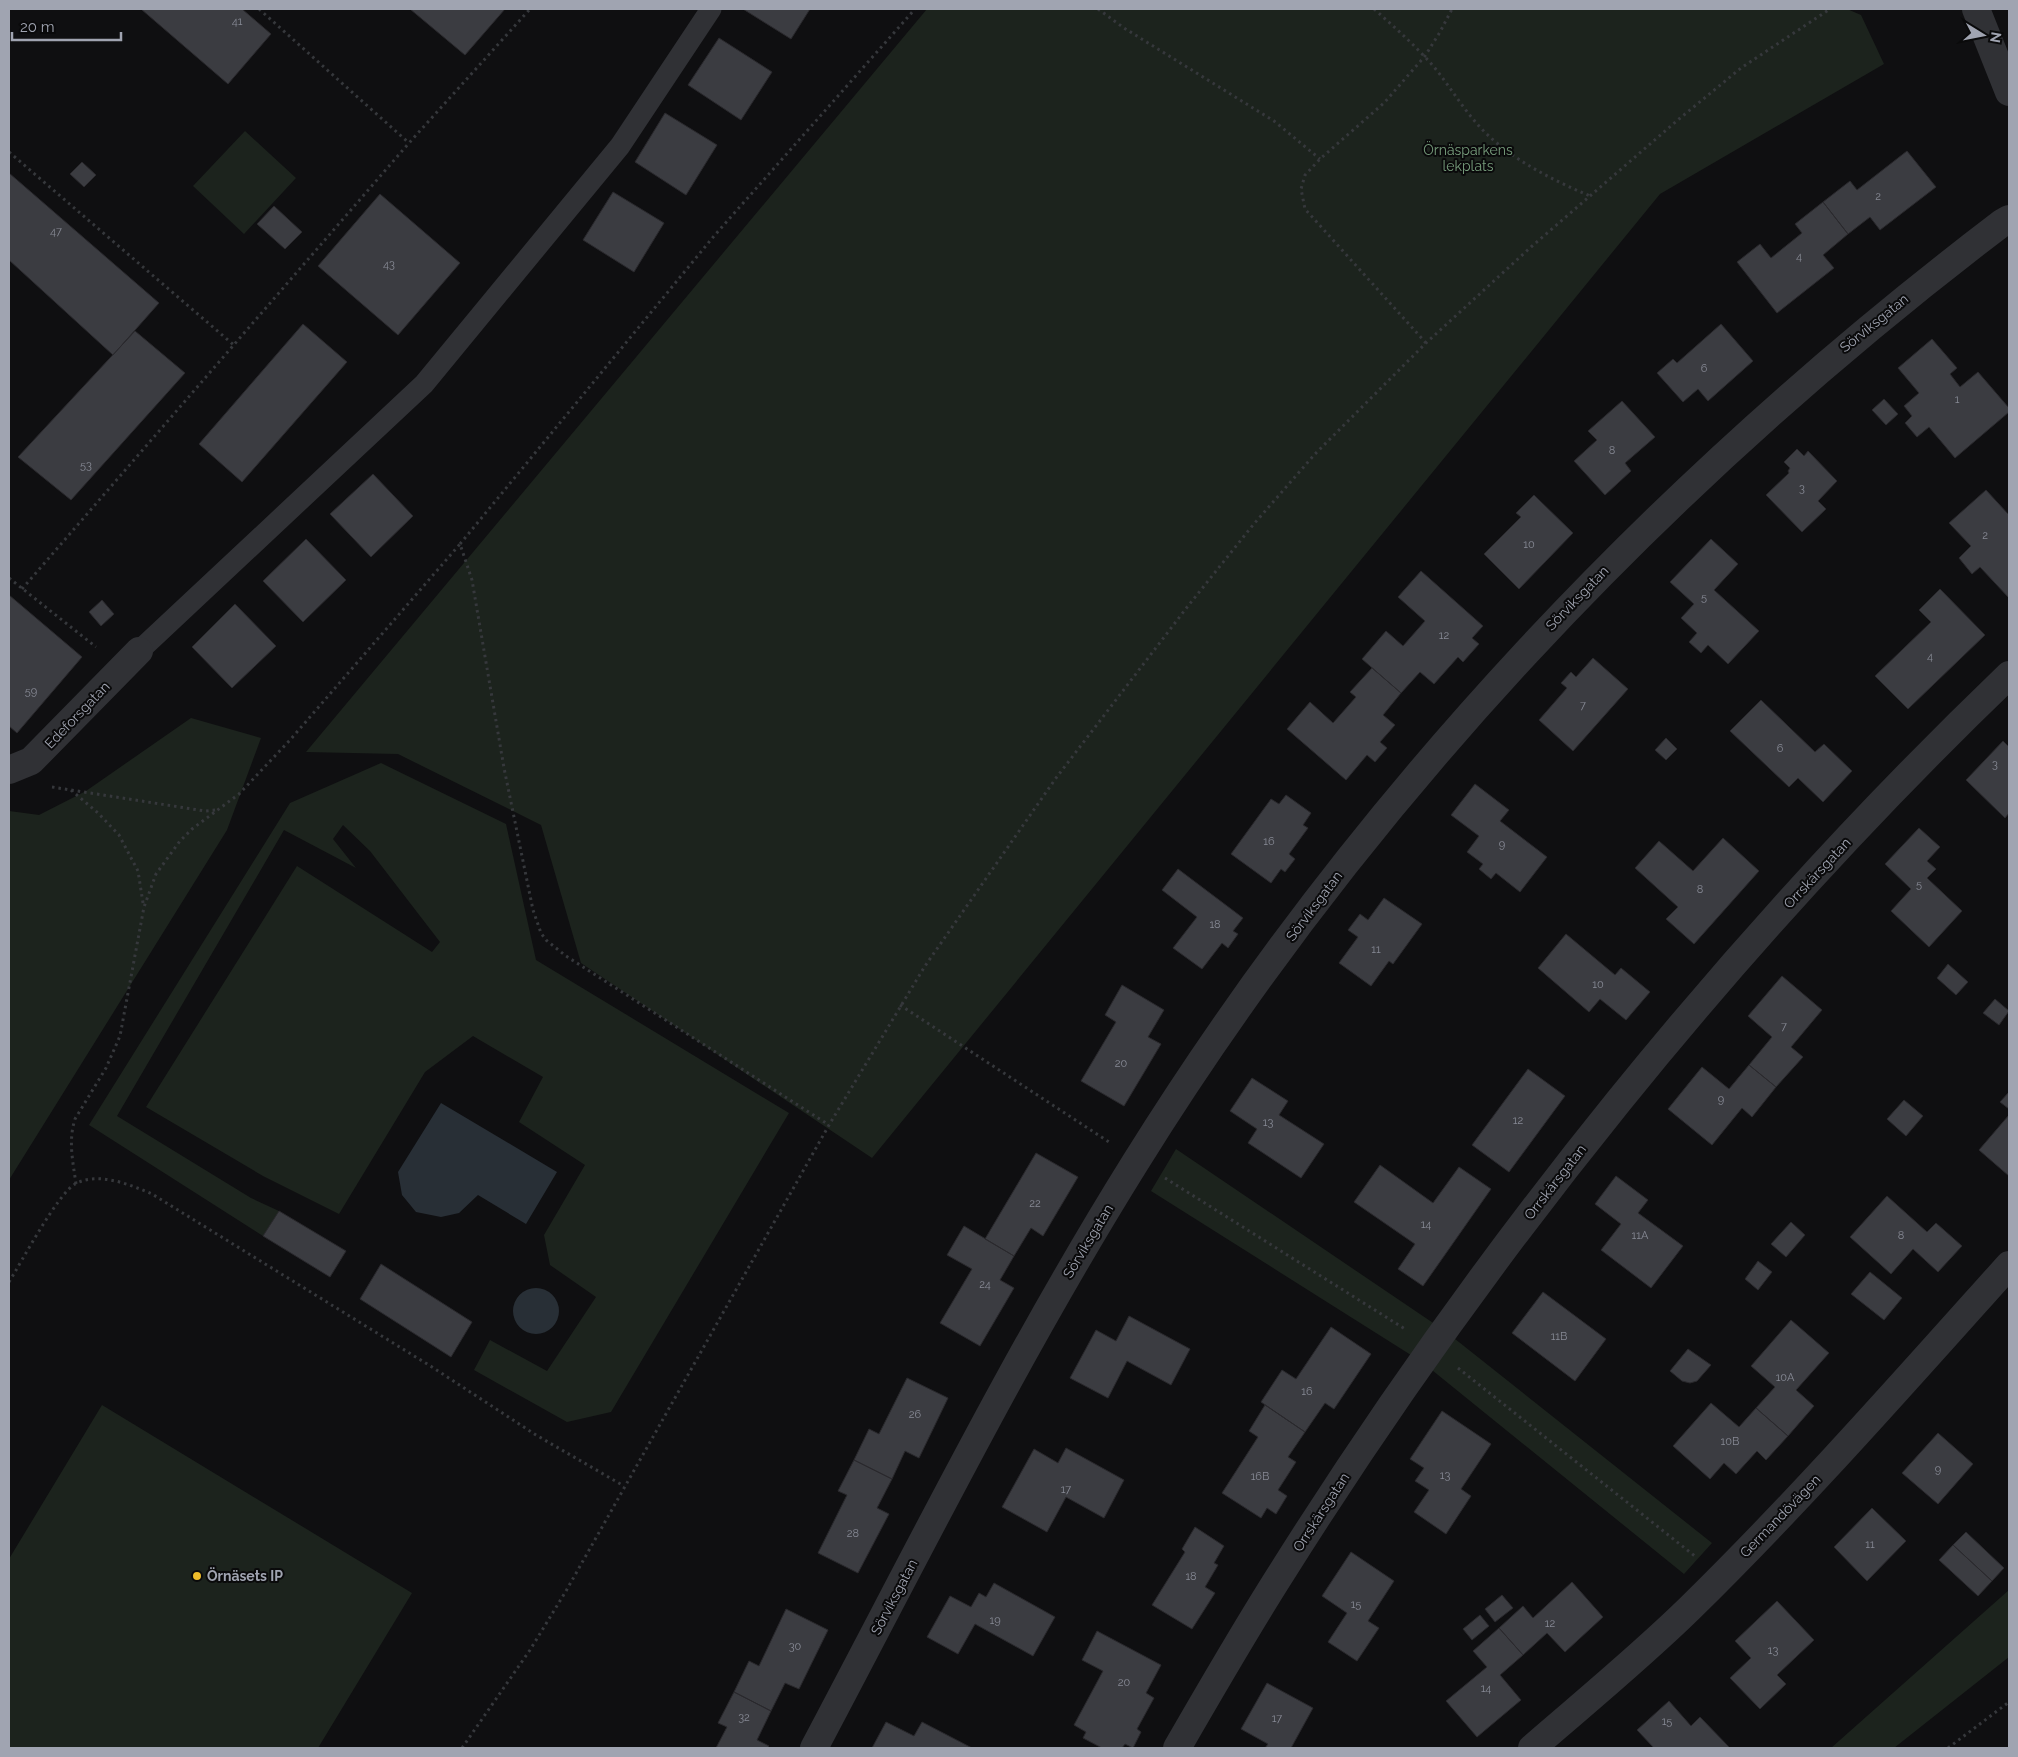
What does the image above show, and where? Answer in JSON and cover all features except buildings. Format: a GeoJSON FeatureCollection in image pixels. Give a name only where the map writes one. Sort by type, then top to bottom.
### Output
{"type":"FeatureCollection","features":[{"type":"Feature","properties":{"kind":"street"},"geometry":{"type":"LineString","coordinates":[[1976,9],[2009,92]]}},
{"type":"Feature","properties":{"kind":"street","name":"Sörviksgatan"},"geometry":{"type":"LineString","coordinates":[[814,1748],[1060,1286],[1137,1160],[1224,1028],[1326,888],[1438,751],[1534,643],[1602,571],[1762,420],[1838,353],[1942,268],[2002,222],[2009,219]]}},
{"type":"Feature","properties":{"kind":"street","name":"Edeforsgatan"},"geometry":{"type":"LineString","coordinates":[[13,770],[32,761],[139,651]]}},
{"type":"Feature","properties":{"kind":"street","name":"Orrskärsgatan"},"geometry":{"type":"LineString","coordinates":[[1176,1748],[1283,1570],[1367,1442],[1494,1263],[1544,1197],[1678,1030],[1775,919],[1877,808],[2009,675]]}},
{"type":"Feature","properties":{"kind":"street","name":"Germandövägen"},"geometry":{"type":"LineString","coordinates":[[1532,1748],[1689,1609],[1830,1464],[2009,1265]]}},
{"type":"Feature","properties":{"kind":"lane"},"geometry":{"type":"LineString","coordinates":[[139,651],[424,384],[620,146],[710,9]]}},
{"type":"Feature","properties":{"kind":"path"},"geometry":{"type":"LineString","coordinates":[[259,9],[409,143]]}},
{"type":"Feature","properties":{"kind":"path"},"geometry":{"type":"LineString","coordinates":[[22,589],[409,143],[530,9]]}},
{"type":"Feature","properties":{"kind":"path"},"geometry":{"type":"LineString","coordinates":[[76,1184],[71,1151],[75,1119],[106,1068],[120,1036],[144,906],[156,874],[180,840],[239,794],[290,740],[460,544],[714,236],[914,9]]}},
{"type":"Feature","properties":{"kind":"path"},"geometry":{"type":"LineString","coordinates":[[1098,9],[1124,28],[1274,121],[1320,159]]}},
{"type":"Feature","properties":{"kind":"path"},"geometry":{"type":"LineString","coordinates":[[1374,9],[1424,56],[1448,84],[1473,120],[1493,139],[1518,159],[1564,185],[1590,196]]}},
{"type":"Feature","properties":{"kind":"path"},"geometry":{"type":"LineString","coordinates":[[1426,344],[1305,209],[1302,189],[1305,175],[1320,159],[1384,103],[1424,56],[1452,9]]}},
{"type":"Feature","properties":{"kind":"path"},"geometry":{"type":"LineString","coordinates":[[462,1748],[530,1650],[561,1600],[829,1125],[900,1005],[1056,778],[1188,606],[1253,525],[1315,454],[1426,344],[1531,247],[1742,68],[1830,9]]}},
{"type":"Feature","properties":{"kind":"path"},"geometry":{"type":"LineString","coordinates":[[9,152],[234,346]]}},
{"type":"Feature","properties":{"kind":"path"},"geometry":{"type":"LineString","coordinates":[[460,544],[472,580],[504,768],[533,910],[541,933],[546,940],[566,956],[829,1125]]}},
{"type":"Feature","properties":{"kind":"path"},"geometry":{"type":"LineString","coordinates":[[9,578],[102,651],[139,651]]}},
{"type":"Feature","properties":{"kind":"path"},"geometry":{"type":"LineString","coordinates":[[13,770],[39,785],[205,811],[217,810]]}},
{"type":"Feature","properties":{"kind":"path"},"geometry":{"type":"LineString","coordinates":[[70,790],[98,813],[119,835],[138,871],[144,906]]}},
{"type":"Feature","properties":{"kind":"path"},"geometry":{"type":"LineString","coordinates":[[900,1005],[1137,1160]]}},
{"type":"Feature","properties":{"kind":"path"},"geometry":{"type":"LineString","coordinates":[[9,1282],[62,1196],[76,1184],[90,1180],[112,1180],[129,1184],[152,1194],[432,1367],[528,1431],[624,1486]]}},
{"type":"Feature","properties":{"kind":"path"},"geometry":{"type":"LineString","coordinates":[[1948,1748],[2009,1702]]}},
{"type":"Feature","properties":{"kind":"green space","name":"Örnäsparkens lekplats"},"geometry":{"type":"Polygon","coordinates":[[[927,9],[1847,9],[1861,15],[1884,64],[1660,194],[872,1158],[581,963],[541,825],[398,754],[306,752],[927,9]]]}},
{"type":"Feature","properties":{"kind":"green space"},"geometry":{"type":"Polygon","coordinates":[[[245,131],[296,178],[244,234],[193,186],[245,131]]]}},
{"type":"Feature","properties":{"kind":"green space"},"geometry":{"type":"Polygon","coordinates":[[[191,718],[261,738],[227,830],[9,1180],[9,811],[39,815],[86,791],[191,718]]]}},
{"type":"Feature","properties":{"kind":"green space"},"geometry":{"type":"Polygon","coordinates":[[[381,763],[506,824],[536,960],[789,1113],[611,1412],[567,1422],[474,1370],[490,1340],[547,1371],[596,1297],[550,1265],[544,1235],[585,1165],[519,1122],[543,1077],[473,1036],[425,1072],[339,1214],[263,1176],[146,1107],[297,866],[432,952],[440,942],[370,851],[343,825],[333,839],[356,868],[284,830],[117,1116],[251,1198],[279,1211],[263,1236],[89,1125],[290,803],[381,763]]]}},
{"type":"Feature","properties":{"kind":"green space"},"geometry":{"type":"Polygon","coordinates":[[[1176,1149],[1445,1331],[1712,1543],[1684,1574],[1422,1362],[1151,1191],[1176,1149]]]}},
{"type":"Feature","properties":{"kind":"green space","name":"Örnäsets IP"},"geometry":{"type":"Polygon","coordinates":[[[102,1405],[412,1593],[318,1748],[9,1748],[9,1559],[102,1405]]]}},
{"type":"Feature","properties":{"kind":"green space"},"geometry":{"type":"Polygon","coordinates":[[[2009,1590],[2009,1657],[1894,1748],[1831,1748],[2009,1590]]]}},
{"type":"Feature","properties":{"kind":"shaded area"},"geometry":{"type":"Polygon","coordinates":[[[441,1103],[557,1172],[526,1224],[478,1195],[459,1213],[441,1217],[416,1212],[402,1195],[398,1172],[441,1103]]]}},
{"type":"Feature","properties":{"kind":"shaded area"},"geometry":{"type":"Polygon","coordinates":[[[536,1288],[549,1292],[555,1298],[559,1311],[555,1324],[549,1330],[536,1334],[523,1330],[517,1324],[513,1311],[517,1298],[523,1292],[536,1288]]]}},
{"type":"Feature","properties":{"kind":"place","name":"Örnäsets IP"},"geometry":{"type":"Point","coordinates":[197,1576]}}]}
